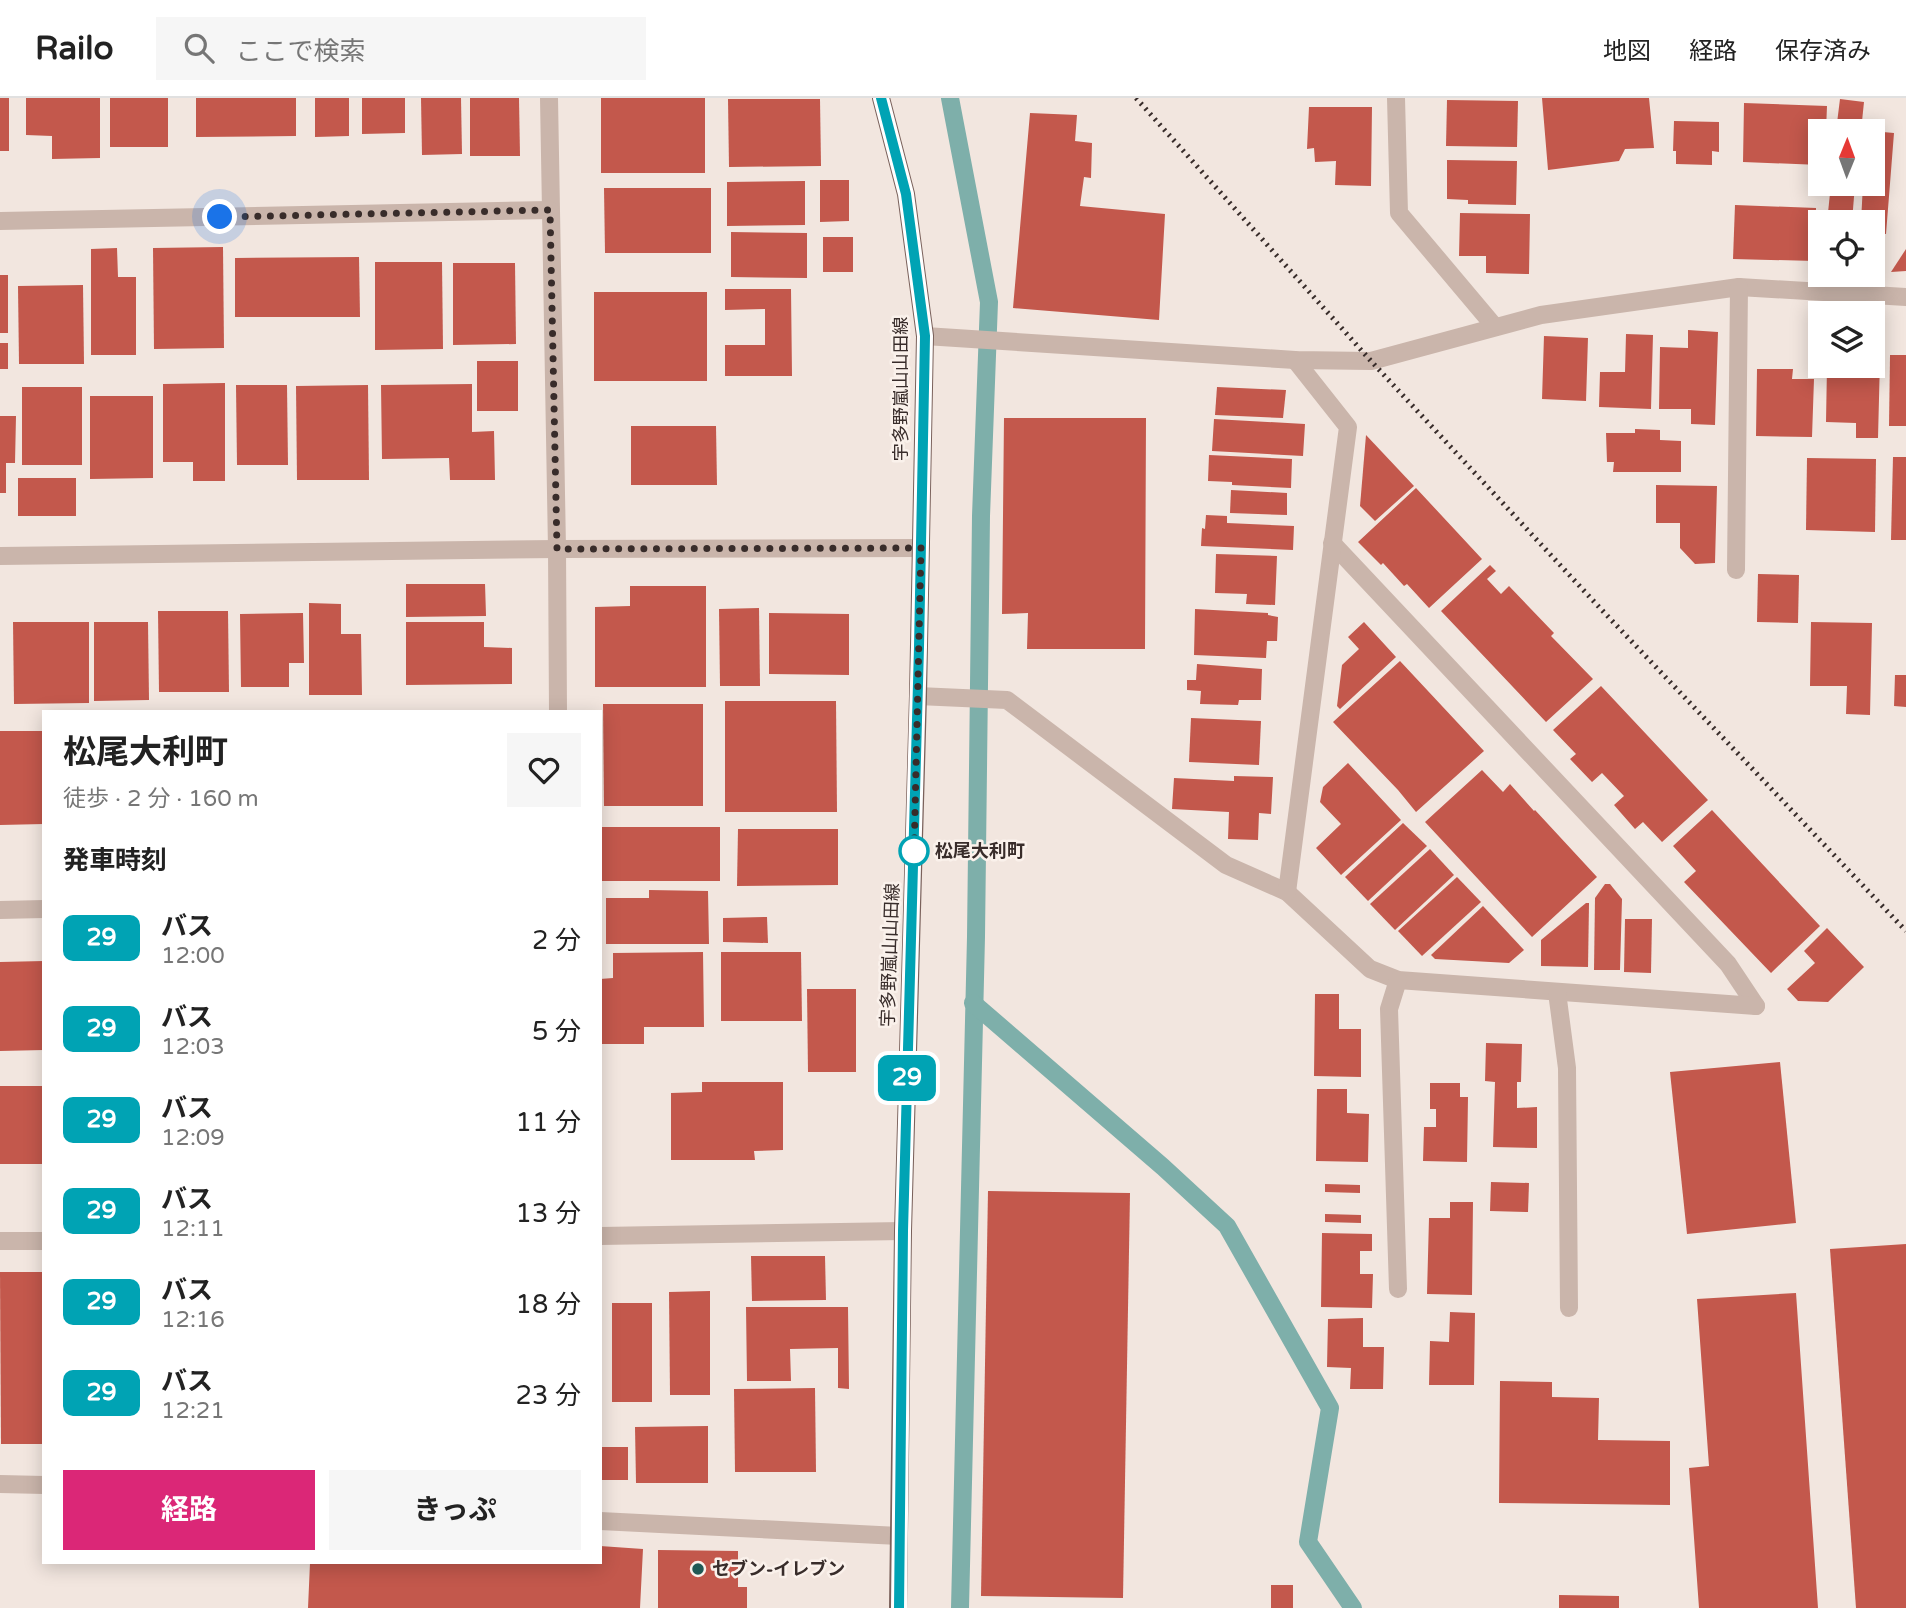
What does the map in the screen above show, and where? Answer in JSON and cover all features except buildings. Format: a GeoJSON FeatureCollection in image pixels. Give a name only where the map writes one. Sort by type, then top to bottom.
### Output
{"type":"FeatureCollection","features":[{"type":"Feature","properties":{"kind":"main road","name":"宇多野嵐山山田線"},"geometry":{"type":"LineString","coordinates":[[881,98],[906,194],[925,336],[903,1231],[898,1608]]}},
{"type":"Feature","properties":{"kind":"street"},"geometry":{"type":"LineString","coordinates":[[549,98],[558,710]]}},
{"type":"Feature","properties":{"kind":"street"},"geometry":{"type":"LineString","coordinates":[[1396,98],[1399,213],[1495,327]]}},
{"type":"Feature","properties":{"kind":"street"},"geometry":{"type":"LineString","coordinates":[[0,221],[550,210]]}},
{"type":"Feature","properties":{"kind":"street"},"geometry":{"type":"LineString","coordinates":[[925,336],[1295,360],[1371,361],[1541,315],[1739,287],[1906,297]]}},
{"type":"Feature","properties":{"kind":"street"},"geometry":{"type":"LineString","coordinates":[[1736,570],[1739,287]]}},
{"type":"Feature","properties":{"kind":"street"},"geometry":{"type":"LineString","coordinates":[[1287,892],[1348,427],[1295,360]]}},
{"type":"Feature","properties":{"kind":"street"},"geometry":{"type":"LineString","coordinates":[[918,696],[1007,700],[1226,865],[1287,892],[1370,969],[1398,980],[1755,1006],[1728,964],[1332,543]]}},
{"type":"Feature","properties":{"kind":"street"},"geometry":{"type":"LineString","coordinates":[[0,556],[557,549],[921,548]]}},
{"type":"Feature","properties":{"kind":"street"},"geometry":{"type":"LineString","coordinates":[[0,910],[42,909]]}},
{"type":"Feature","properties":{"kind":"street"},"geometry":{"type":"LineString","coordinates":[[1398,980],[1389,1009],[1398,1289]]}},
{"type":"Feature","properties":{"kind":"street"},"geometry":{"type":"LineString","coordinates":[[1557,992],[1567,1068],[1569,1308]]}},
{"type":"Feature","properties":{"kind":"street"},"geometry":{"type":"LineString","coordinates":[[602,1236],[903,1231]]}},
{"type":"Feature","properties":{"kind":"street"},"geometry":{"type":"LineString","coordinates":[[0,1241],[42,1241]]}},
{"type":"Feature","properties":{"kind":"street"},"geometry":{"type":"LineString","coordinates":[[0,1484],[42,1485]]}},
{"type":"Feature","properties":{"kind":"street"},"geometry":{"type":"LineString","coordinates":[[602,1521],[899,1536]]}},
{"type":"Feature","properties":{"kind":"waterway"},"geometry":{"type":"LineString","coordinates":[[950,98],[989,302],[981,516],[976,937],[960,1608]]}},
{"type":"Feature","properties":{"kind":"waterway"},"geometry":{"type":"LineString","coordinates":[[973,1003],[1163,1167],[1227,1226],[1330,1408],[1308,1542],[1353,1608]]}},
{"type":"Feature","properties":{"kind":"railway"},"geometry":{"type":"LineString","coordinates":[[1136,98],[1371,361],[1599,607],[1906,931]]}},
{"type":"Feature","properties":{"kind":"bus line","name":"29"},"geometry":{"type":"LineString","coordinates":[[881,98],[906,194],[925,336],[903,1231],[899,1608]]}},
{"type":"Feature","properties":{"kind":"place","name":"松尾大利町"},"geometry":{"type":"Point","coordinates":[914,851]}},
{"type":"Feature","properties":{"kind":"place","name":"セブン-イレブン"},"geometry":{"type":"Point","coordinates":[698,1569]}},
{"type":"Feature","properties":{"kind":"route"},"geometry":{"type":"LineString","coordinates":[[220,217],[550,210],[557,549],[921,548],[914,857],[914,851]]}}]}
